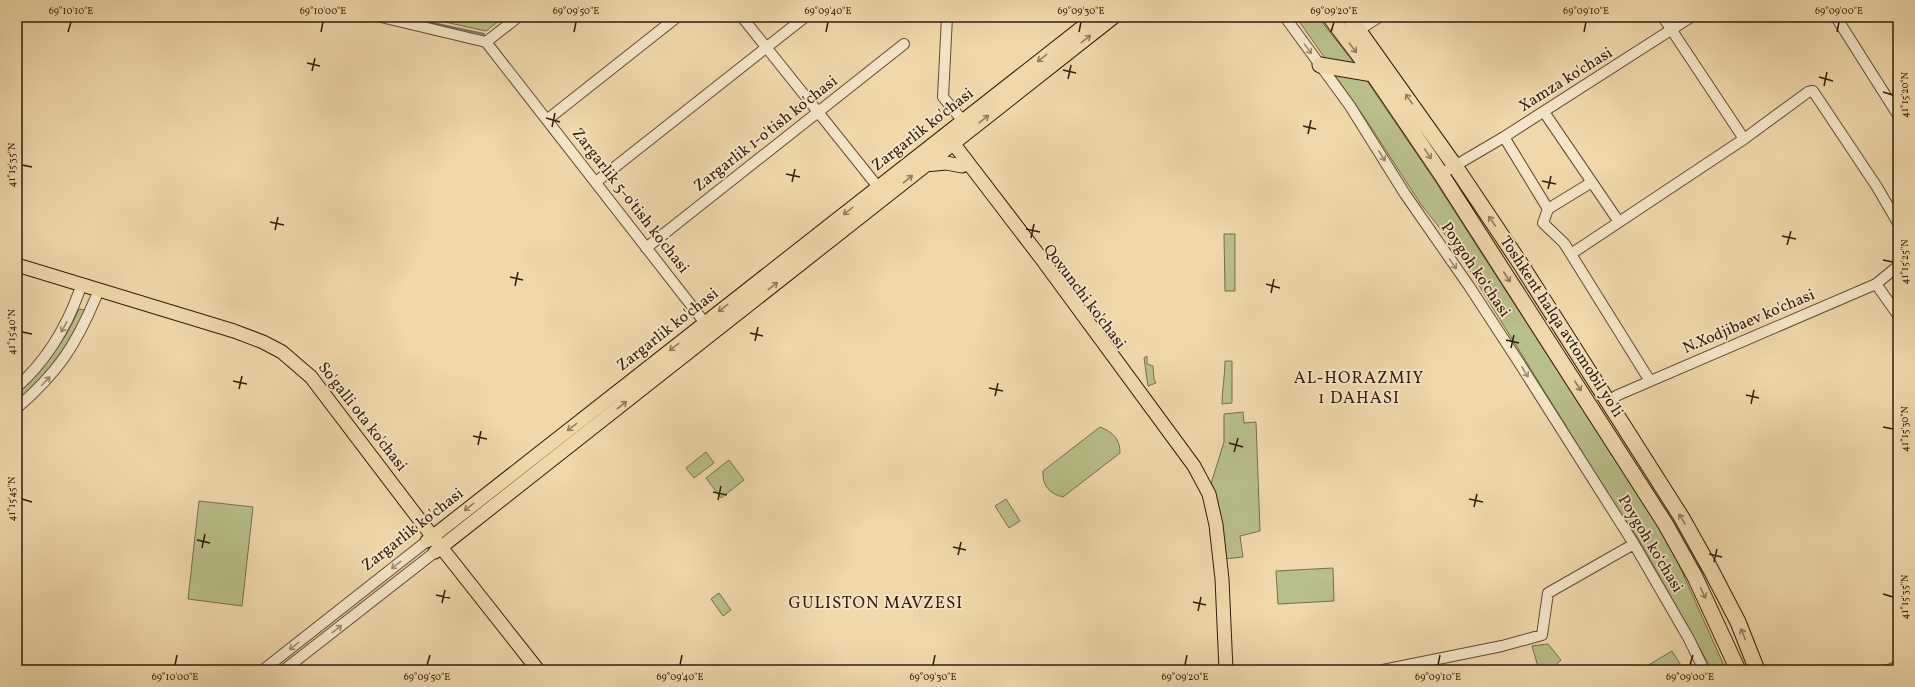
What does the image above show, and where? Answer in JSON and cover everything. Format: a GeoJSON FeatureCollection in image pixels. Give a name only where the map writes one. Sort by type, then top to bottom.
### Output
{"type":"FeatureCollection","features":[{"type":"Feature","properties":{"kind":"highway","name":"Toshkent halqa avtomobil yo'li"},"geometry":{"type":"LineString","coordinates":[[1330,17],[1373,74],[1441,174],[1662,519],[1695,577],[1738,670]]}},
{"type":"Feature","properties":{"kind":"highway","name":"Toshkent halqa avtomobil yo'li"},"geometry":{"type":"LineString","coordinates":[[1349,17],[1455,166],[1608,401],[1682,518],[1712,570],[1738,622],[1757,670]]}},
{"type":"Feature","properties":{"kind":"highway"},"geometry":{"type":"LineString","coordinates":[[1320,65],[1373,74]]}},
{"type":"Feature","properties":{"kind":"highway"},"geometry":{"type":"LineString","coordinates":[[1695,577],[1712,570]]}},
{"type":"Feature","properties":{"kind":"main road","name":"Zargarlik ko'chasi"},"geometry":{"type":"LineString","coordinates":[[882,192],[925,165],[967,125],[1095,17]]}},
{"type":"Feature","properties":{"kind":"main road","name":"Zargarlik ko'chasi"},"geometry":{"type":"LineString","coordinates":[[967,125],[1114,17]]}},
{"type":"Feature","properties":{"kind":"main road","name":"Zargarlik ko'chasi"},"geometry":{"type":"LineString","coordinates":[[438,550],[661,374],[709,328],[948,142]]}},
{"type":"Feature","properties":{"kind":"main road","name":"Qovunchi ko'chasi"},"geometry":{"type":"LineString","coordinates":[[948,142],[962,166],[1037,261],[1131,388],[1197,487],[1205,507],[1212,544],[1216,579],[1220,670]]}},
{"type":"Feature","properties":{"kind":"main road","name":"Qovunchi ko'chasi"},"geometry":{"type":"LineString","coordinates":[[948,142],[1085,316],[1203,481],[1210,500],[1216,525],[1222,579],[1226,670]]}},
{"type":"Feature","properties":{"kind":"main road"},"geometry":{"type":"LineString","coordinates":[[925,165],[946,163],[962,166]]}},
{"type":"Feature","properties":{"kind":"main road","name":"So'galli ota ko'chasi"},"geometry":{"type":"LineString","coordinates":[[17,265],[97,294],[241,334],[263,342],[288,355],[323,390],[438,550],[531,670]]}},
{"type":"Feature","properties":{"kind":"main road","name":"So'galli ota ko'chasi"},"geometry":{"type":"LineString","coordinates":[[17,272],[80,288]]}},
{"type":"Feature","properties":{"kind":"main road","name":"Zargarlik ko'chasi"},"geometry":{"type":"LineString","coordinates":[[430,539],[652,364],[709,328]]}},
{"type":"Feature","properties":{"kind":"main road"},"geometry":{"type":"LineString","coordinates":[[652,364],[661,374]]}},
{"type":"Feature","properties":{"kind":"main road","name":"So'galli ota ko'chasi"},"geometry":{"type":"LineString","coordinates":[[438,550],[538,670]]}},
{"type":"Feature","properties":{"kind":"street"},"geometry":{"type":"LineString","coordinates":[[381,17],[486,42],[518,17]]}},
{"type":"Feature","properties":{"kind":"street"},"geometry":{"type":"LineString","coordinates":[[548,119],[677,17]]}},
{"type":"Feature","properties":{"kind":"street"},"geometry":{"type":"LineString","coordinates":[[742,17],[882,192]]}},
{"type":"Feature","properties":{"kind":"street"},"geometry":{"type":"LineString","coordinates":[[596,182],[805,17]]}},
{"type":"Feature","properties":{"kind":"street"},"geometry":{"type":"LineString","coordinates":[[947,17],[943,97],[967,125]]}},
{"type":"Feature","properties":{"kind":"street","name":"Poygoh koʻchasi"},"geometry":{"type":"LineString","coordinates":[[1285,17],[1358,119],[1433,236],[1473,292],[1634,544],[1704,670]]}},
{"type":"Feature","properties":{"kind":"street"},"geometry":{"type":"LineString","coordinates":[[1359,30],[1379,17]]}},
{"type":"Feature","properties":{"kind":"street"},"geometry":{"type":"LineString","coordinates":[[1663,17],[1744,139]]}},
{"type":"Feature","properties":{"kind":"street","name":"Xamza ko'chasi"},"geometry":{"type":"LineString","coordinates":[[1441,174],[1544,112],[1691,17]]}},
{"type":"Feature","properties":{"kind":"street"},"geometry":{"type":"LineString","coordinates":[[1836,17],[1898,115]]}},
{"type":"Feature","properties":{"kind":"street","name":"Zargarlik 5-o'tish ko'chasi"},"geometry":{"type":"LineString","coordinates":[[486,42],[548,119],[709,328]]}},
{"type":"Feature","properties":{"kind":"street","name":"Zargarlik 1-o'tish ko'chasi"},"geometry":{"type":"LineString","coordinates":[[646,248],[904,44]]}},
{"type":"Feature","properties":{"kind":"street"},"geometry":{"type":"LineString","coordinates":[[1571,254],[1744,139],[1808,92],[1813,91],[1878,187],[1898,223]]}},
{"type":"Feature","properties":{"kind":"street"},"geometry":{"type":"LineString","coordinates":[[1544,112],[1619,222]]}},
{"type":"Feature","properties":{"kind":"street"},"geometry":{"type":"LineString","coordinates":[[1504,137],[1548,209]]}},
{"type":"Feature","properties":{"kind":"street"},"geometry":{"type":"LineString","coordinates":[[1592,182],[1548,209],[1544,223],[1564,243],[1650,381]]}},
{"type":"Feature","properties":{"kind":"street","name":"N.Xodjibaev ko'chasi"},"geometry":{"type":"LineString","coordinates":[[1608,401],[1650,381],[1876,284],[1898,266]]}},
{"type":"Feature","properties":{"kind":"street"},"geometry":{"type":"LineString","coordinates":[[1876,284],[1898,315]]}},
{"type":"Feature","properties":{"kind":"street"},"geometry":{"type":"LineString","coordinates":[[17,387],[52,347],[66,324],[80,288]]}},
{"type":"Feature","properties":{"kind":"street"},"geometry":{"type":"LineString","coordinates":[[17,408],[44,384],[63,362],[90,311],[97,294]]}},
{"type":"Feature","properties":{"kind":"street"},"geometry":{"type":"LineString","coordinates":[[74,305],[84,304],[90,311]]}},
{"type":"Feature","properties":{"kind":"street","name":"Zargarlik ko'chasi"},"geometry":{"type":"LineString","coordinates":[[263,670],[430,539]]}},
{"type":"Feature","properties":{"kind":"street"},"geometry":{"type":"LineString","coordinates":[[1383,670],[1502,646],[1542,635],[1548,593],[1634,544]]}},
{"type":"Feature","properties":{"kind":"street","name":"Zargarlik ko'chasi"},"geometry":{"type":"LineString","coordinates":[[284,670],[438,550]]}},
{"type":"Feature","properties":{"kind":"street"},"geometry":{"type":"LineString","coordinates":[[356,596],[365,607]]}},
{"type":"Feature","properties":{"kind":"street"},"geometry":{"type":"LineString","coordinates":[[1889,670],[1898,666]]}},
{"type":"Feature","properties":{"kind":"green space"},"geometry":{"type":"Polygon","coordinates":[[[422,17],[504,17],[486,31],[422,17]]]}},
{"type":"Feature","properties":{"kind":"green space"},"geometry":{"type":"Polygon","coordinates":[[[1296,17],[1318,17],[1355,64],[1327,61],[1296,17]]]}},
{"type":"Feature","properties":{"kind":"green space"},"geometry":{"type":"Polygon","coordinates":[[[1334,74],[1363,75],[1435,181],[1671,547],[1726,670],[1712,670],[1639,540],[1610,497],[1457,250],[1420,203],[1365,118],[1334,74]]]}},
{"type":"Feature","properties":{"kind":"green space"},"geometry":{"type":"Polygon","coordinates":[[[1224,234],[1235,234],[1235,291],[1225,291],[1224,234]]]}},
{"type":"Feature","properties":{"kind":"green space"},"geometry":{"type":"Polygon","coordinates":[[[79,309],[85,310],[79,326],[54,367],[17,402],[17,392],[36,373],[60,344],[79,309]]]}},
{"type":"Feature","properties":{"kind":"green space"},"geometry":{"type":"Polygon","coordinates":[[[1147,356],[1147,364],[1153,366],[1154,379],[1156,383],[1148,386],[1144,358],[1147,356]]]}},
{"type":"Feature","properties":{"kind":"green space"},"geometry":{"type":"Polygon","coordinates":[[[1225,361],[1232,361],[1232,403],[1222,404],[1225,372],[1225,361]]]}},
{"type":"Feature","properties":{"kind":"green space"},"geometry":{"type":"Polygon","coordinates":[[[1243,412],[1244,423],[1256,422],[1260,531],[1240,536],[1243,557],[1224,559],[1210,487],[1224,442],[1224,414],[1243,412]]]}},
{"type":"Feature","properties":{"kind":"green space"},"geometry":{"type":"Polygon","coordinates":[[[1100,427],[1109,431],[1115,437],[1119,444],[1120,453],[1063,497],[1054,494],[1045,485],[1043,471],[1100,427]]]}},
{"type":"Feature","properties":{"kind":"green space"},"geometry":{"type":"Polygon","coordinates":[[[706,452],[714,463],[694,478],[686,468],[706,452]]]}},
{"type":"Feature","properties":{"kind":"green space"},"geometry":{"type":"Polygon","coordinates":[[[729,460],[744,480],[721,498],[706,478],[729,460]]]}},
{"type":"Feature","properties":{"kind":"green space"},"geometry":{"type":"Polygon","coordinates":[[[1006,499],[1020,521],[1009,528],[995,506],[1006,499]]]}},
{"type":"Feature","properties":{"kind":"green space"},"geometry":{"type":"Polygon","coordinates":[[[199,501],[253,507],[242,606],[188,599],[199,501]]]}},
{"type":"Feature","properties":{"kind":"green space"},"geometry":{"type":"Polygon","coordinates":[[[1333,568],[1334,601],[1278,604],[1276,571],[1333,568]]]}},
{"type":"Feature","properties":{"kind":"green space"},"geometry":{"type":"Polygon","coordinates":[[[719,593],[731,610],[723,616],[711,599],[719,593]]]}},
{"type":"Feature","properties":{"kind":"green space"},"geometry":{"type":"Polygon","coordinates":[[[1548,644],[1561,660],[1550,670],[1539,670],[1532,646],[1548,644]]]}},
{"type":"Feature","properties":{"kind":"green space"},"geometry":{"type":"Polygon","coordinates":[[[1672,651],[1684,670],[1640,670],[1672,651]]]}},
{"type":"Feature","properties":{"kind":"waterway"},"geometry":{"type":"LineString","coordinates":[[405,17],[484,34]]}},
{"type":"Feature","properties":{"kind":"district","name":"AL-HORAZMIY 1 DAHASI"},"geometry":{"type":"Point","coordinates":[1359,388]}},
{"type":"Feature","properties":{"kind":"district","name":"GULISTON MAVZESI"},"geometry":{"type":"Point","coordinates":[876,603]}}]}
